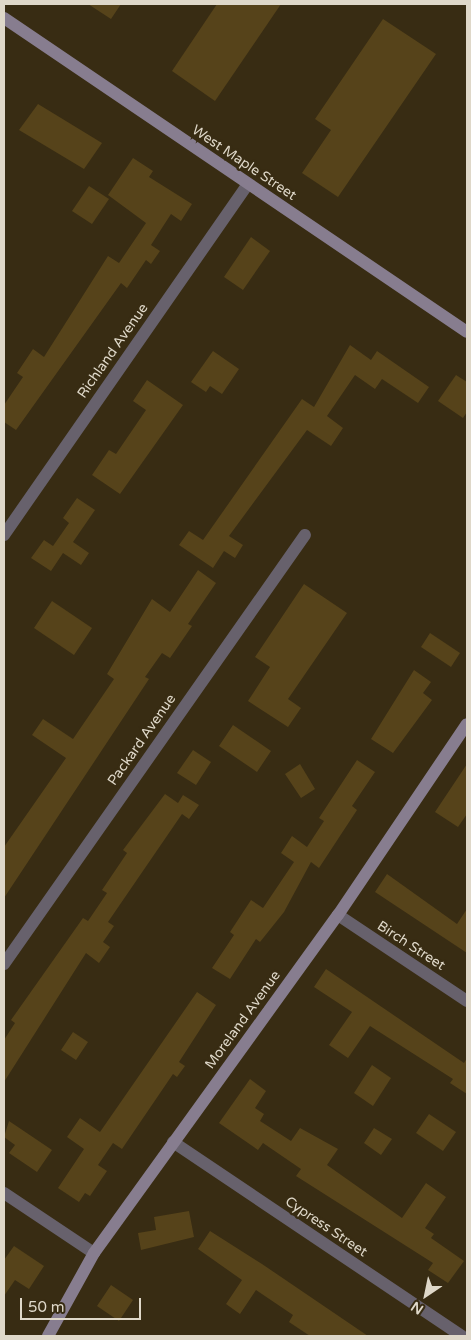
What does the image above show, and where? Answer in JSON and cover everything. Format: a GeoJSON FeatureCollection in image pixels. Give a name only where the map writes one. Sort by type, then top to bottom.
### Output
{"type":"FeatureCollection","features":[{"type":"Feature","properties":{"kind":"street","name":"West Maple Street"},"geometry":{"type":"LineString","coordinates":[[4,18],[467,332]]}},
{"type":"Feature","properties":{"kind":"street","name":"Richland Avenue"},"geometry":{"type":"LineString","coordinates":[[4,535],[248,184]]}},
{"type":"Feature","properties":{"kind":"street","name":"Packard Avenue"},"geometry":{"type":"LineString","coordinates":[[4,964],[305,534]]}},
{"type":"Feature","properties":{"kind":"street","name":"Moreland Avenue"},"geometry":{"type":"LineString","coordinates":[[48,1336],[94,1253],[338,915],[467,724]]}},
{"type":"Feature","properties":{"kind":"street","name":"Birch Street"},"geometry":{"type":"LineString","coordinates":[[338,915],[467,1001]]}},
{"type":"Feature","properties":{"kind":"street","name":"Cypress Street"},"geometry":{"type":"LineString","coordinates":[[173,1142],[462,1336]]}},
{"type":"Feature","properties":{"kind":"street"},"geometry":{"type":"LineString","coordinates":[[4,1193],[94,1253]]}},
{"type":"Feature","properties":{"kind":"building"},"geometry":{"type":"Polygon","coordinates":[[[88,4],[121,4],[111,19],[88,4]]]}},
{"type":"Feature","properties":{"kind":"building"},"geometry":{"type":"Polygon","coordinates":[[[217,4],[281,4],[215,101],[172,71],[217,4]]]}},
{"type":"Feature","properties":{"kind":"building"},"geometry":{"type":"Polygon","coordinates":[[[383,19],[436,54],[338,197],[302,173],[331,130],[315,119],[383,19]]]}},
{"type":"Feature","properties":{"kind":"building"},"geometry":{"type":"Polygon","coordinates":[[[38,104],[102,143],[84,169],[19,130],[38,104]]]}},
{"type":"Feature","properties":{"kind":"building"},"geometry":{"type":"Polygon","coordinates":[[[133,158],[153,171],[149,177],[192,204],[181,221],[171,214],[151,245],[160,251],[151,264],[146,260],[127,288],[121,283],[16,430],[4,422],[4,405],[23,377],[17,373],[33,349],[44,357],[108,256],[119,263],[146,223],[108,195],[133,158]]]}},
{"type":"Feature","properties":{"kind":"building"},"geometry":{"type":"Polygon","coordinates":[[[89,186],[109,199],[92,224],[72,211],[89,186]]]}},
{"type":"Feature","properties":{"kind":"building"},"geometry":{"type":"Polygon","coordinates":[[[251,237],[270,251],[243,290],[224,277],[251,237]]]}},
{"type":"Feature","properties":{"kind":"building"},"geometry":{"type":"Polygon","coordinates":[[[350,345],[371,360],[377,351],[429,387],[418,403],[382,379],[375,389],[355,375],[327,416],[343,428],[331,446],[307,430],[229,536],[243,545],[235,558],[224,551],[213,568],[179,545],[189,531],[203,540],[302,399],[314,407],[350,345]]]}},
{"type":"Feature","properties":{"kind":"building"},"geometry":{"type":"Polygon","coordinates":[[[213,351],[239,369],[222,394],[210,386],[206,392],[191,382],[213,351]]]}},
{"type":"Feature","properties":{"kind":"building"},"geometry":{"type":"Polygon","coordinates":[[[456,375],[467,382],[467,412],[463,418],[438,401],[456,375]]]}},
{"type":"Feature","properties":{"kind":"building"},"geometry":{"type":"Polygon","coordinates":[[[147,380],[183,405],[120,494],[92,475],[109,450],[116,454],[146,410],[133,401],[147,380]]]}},
{"type":"Feature","properties":{"kind":"building"},"geometry":{"type":"Polygon","coordinates":[[[77,498],[95,510],[73,542],[89,553],[81,565],[63,553],[51,571],[31,558],[44,540],[53,546],[69,523],[63,518],[77,498]]]}},
{"type":"Feature","properties":{"kind":"building"},"geometry":{"type":"Polygon","coordinates":[[[198,570],[216,583],[188,624],[192,626],[170,658],[162,653],[145,677],[149,679],[4,898],[4,847],[66,758],[32,735],[43,719],[73,739],[114,679],[107,674],[152,599],[170,612],[198,570]]]}},
{"type":"Feature","properties":{"kind":"building"},"geometry":{"type":"Polygon","coordinates":[[[304,584],[347,613],[288,699],[301,708],[288,727],[248,701],[270,667],[255,657],[304,584]]]}},
{"type":"Feature","properties":{"kind":"building"},"geometry":{"type":"Polygon","coordinates":[[[52,601],[92,628],[74,655],[34,628],[52,601]]]}},
{"type":"Feature","properties":{"kind":"building"},"geometry":{"type":"Polygon","coordinates":[[[430,633],[460,653],[451,667],[421,647],[430,633]]]}},
{"type":"Feature","properties":{"kind":"building"},"geometry":{"type":"Polygon","coordinates":[[[414,670],[431,682],[423,693],[432,700],[393,753],[371,739],[414,670]]]}},
{"type":"Feature","properties":{"kind":"building"},"geometry":{"type":"Polygon","coordinates":[[[233,725],[271,751],[257,772],[219,746],[233,725]]]}},
{"type":"Feature","properties":{"kind":"building"},"geometry":{"type":"Polygon","coordinates":[[[193,750],[211,762],[196,785],[177,773],[193,750]]]}},
{"type":"Feature","properties":{"kind":"building"},"geometry":{"type":"Polygon","coordinates":[[[357,760],[375,772],[352,806],[357,810],[319,868],[311,862],[284,912],[260,942],[256,939],[230,979],[212,968],[234,935],[230,932],[251,900],[263,908],[294,862],[281,853],[292,836],[307,847],[324,821],[319,818],[357,760]]]}},
{"type":"Feature","properties":{"kind":"building"},"geometry":{"type":"Polygon","coordinates":[[[300,764],[315,789],[301,798],[285,774],[300,764]]]}},
{"type":"Feature","properties":{"kind":"building"},"geometry":{"type":"Polygon","coordinates":[[[467,764],[467,814],[458,827],[435,812],[467,764]]]}},
{"type":"Feature","properties":{"kind":"building"},"geometry":{"type":"Polygon","coordinates":[[[165,794],[178,803],[183,795],[199,805],[189,819],[182,814],[108,922],[114,926],[103,942],[110,947],[99,963],[86,953],[4,1082],[4,1040],[15,1023],[11,1020],[83,918],[88,921],[107,893],[102,890],[127,853],[123,850],[165,794]]]}},
{"type":"Feature","properties":{"kind":"building"},"geometry":{"type":"Polygon","coordinates":[[[387,874],[457,924],[467,909],[467,953],[375,892],[387,874]]]}},
{"type":"Feature","properties":{"kind":"building"},"geometry":{"type":"Polygon","coordinates":[[[326,969],[464,1063],[467,1058],[467,1094],[450,1083],[453,1079],[370,1026],[348,1058],[329,1045],[352,1012],[314,987],[326,969]]]}},
{"type":"Feature","properties":{"kind":"building"},"geometry":{"type":"Polygon","coordinates":[[[197,992],[216,1005],[179,1062],[185,1066],[177,1077],[173,1074],[122,1149],[113,1143],[98,1165],[107,1171],[90,1196],[85,1193],[79,1202],[58,1188],[84,1149],[67,1137],[80,1118],[100,1132],[197,992]]]}},
{"type":"Feature","properties":{"kind":"building"},"geometry":{"type":"Polygon","coordinates":[[[73,1032],[88,1042],[76,1060],[61,1050],[73,1032]]]}},
{"type":"Feature","properties":{"kind":"building"},"geometry":{"type":"Polygon","coordinates":[[[372,1065],[391,1078],[373,1106],[354,1093],[372,1065]]]}},
{"type":"Feature","properties":{"kind":"building"},"geometry":{"type":"Polygon","coordinates":[[[250,1079],[266,1091],[255,1108],[264,1114],[260,1121],[291,1141],[300,1128],[338,1149],[327,1165],[402,1218],[426,1183],[446,1197],[425,1228],[434,1234],[431,1238],[464,1261],[448,1283],[428,1270],[433,1263],[296,1176],[301,1169],[263,1143],[258,1150],[219,1123],[250,1079]]]}},
{"type":"Feature","properties":{"kind":"building"},"geometry":{"type":"Polygon","coordinates":[[[429,1114],[456,1132],[443,1151],[416,1133],[429,1114]]]}},
{"type":"Feature","properties":{"kind":"building"},"geometry":{"type":"Polygon","coordinates":[[[9,1121],[52,1150],[37,1172],[9,1153],[15,1145],[4,1137],[9,1121]]]}},
{"type":"Feature","properties":{"kind":"building"},"geometry":{"type":"Polygon","coordinates":[[[374,1128],[392,1139],[381,1155],[364,1143],[374,1128]]]}},
{"type":"Feature","properties":{"kind":"building"},"geometry":{"type":"Polygon","coordinates":[[[189,1211],[194,1237],[141,1250],[138,1233],[156,1230],[154,1217],[189,1211]]]}},
{"type":"Feature","properties":{"kind":"building"},"geometry":{"type":"Polygon","coordinates":[[[210,1231],[368,1336],[310,1336],[289,1322],[293,1315],[256,1290],[240,1314],[226,1304],[242,1280],[198,1249],[210,1231]]]}},
{"type":"Feature","properties":{"kind":"building"},"geometry":{"type":"Polygon","coordinates":[[[14,1246],[44,1266],[29,1289],[15,1280],[4,1296],[4,1260],[14,1246]]]}},
{"type":"Feature","properties":{"kind":"building"},"geometry":{"type":"Polygon","coordinates":[[[111,1285],[133,1300],[119,1321],[97,1306],[111,1285]]]}}]}
